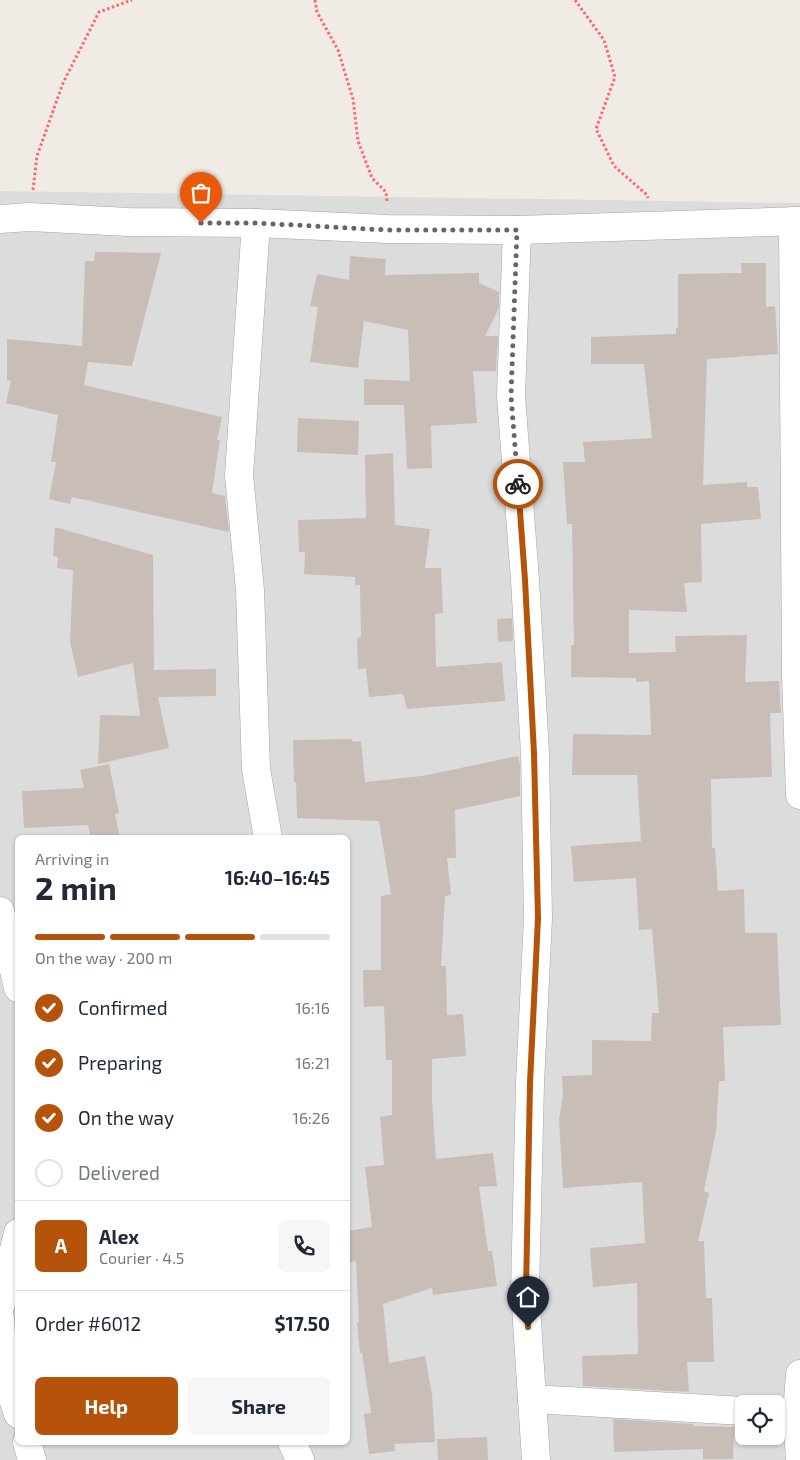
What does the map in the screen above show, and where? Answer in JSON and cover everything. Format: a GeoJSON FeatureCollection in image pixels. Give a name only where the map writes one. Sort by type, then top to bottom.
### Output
{"type":"FeatureCollection","features":[{"type":"Feature","properties":{"kind":"street"},"geometry":{"type":"LineString","coordinates":[[0,219],[29,217],[129,222],[256,223],[388,230],[517,230],[797,221],[796,674],[800,795]]}},
{"type":"Feature","properties":{"kind":"street"},"geometry":{"type":"LineString","coordinates":[[256,223],[239,475],[250,590],[256,769],[267,835]]}},
{"type":"Feature","properties":{"kind":"street"},"geometry":{"type":"LineString","coordinates":[[517,230],[511,396],[525,580],[534,753],[537,908],[530,1083],[526,1291],[536,1460]]}},
{"type":"Feature","properties":{"kind":"street"},"geometry":{"type":"LineString","coordinates":[[0,911],[15,975]]}},
{"type":"Feature","properties":{"kind":"street"},"geometry":{"type":"LineString","coordinates":[[0,1307],[15,1246]]}},
{"type":"Feature","properties":{"kind":"street"},"geometry":{"type":"LineString","coordinates":[[0,1318],[3,1368],[15,1405]]}},
{"type":"Feature","properties":{"kind":"street"},"geometry":{"type":"LineString","coordinates":[[800,1374],[791,1414],[800,1460]]}},
{"type":"Feature","properties":{"kind":"street"},"geometry":{"type":"LineString","coordinates":[[532,1399],[735,1410]]}},
{"type":"Feature","properties":{"kind":"street"},"geometry":{"type":"LineString","coordinates":[[28,1445],[32,1460]]}},
{"type":"Feature","properties":{"kind":"street"},"geometry":{"type":"LineString","coordinates":[[293,1445],[300,1460]]}},
{"type":"Feature","properties":{"kind":"path"},"geometry":{"type":"LineString","coordinates":[[29,217],[37,156],[63,83],[99,12],[132,0]]}},
{"type":"Feature","properties":{"kind":"path"},"geometry":{"type":"LineString","coordinates":[[315,0],[317,12],[338,50],[353,98],[358,141],[372,178],[386,192],[388,230]]}},
{"type":"Feature","properties":{"kind":"path"},"geometry":{"type":"LineString","coordinates":[[575,0],[604,40],[615,77],[596,129],[614,166],[647,195],[657,225]]}},
{"type":"Feature","properties":{"kind":"shaded area"},"geometry":{"type":"Polygon","coordinates":[[[0,191],[800,203],[800,1460],[0,1460],[0,191]]]}},
{"type":"Feature","properties":{"kind":"building"},"geometry":{"type":"Polygon","coordinates":[[[95,252],[161,253],[132,366],[88,362],[84,385],[222,417],[217,440],[220,440],[212,493],[225,496],[229,532],[72,497],[70,504],[49,499],[56,462],[51,462],[58,415],[6,403],[11,381],[7,380],[7,339],[82,346],[85,261],[94,261],[95,252]]]}},
{"type":"Feature","properties":{"kind":"building"},"geometry":{"type":"Polygon","coordinates":[[[350,256],[386,259],[385,275],[479,273],[479,283],[499,292],[499,308],[485,336],[498,336],[496,371],[473,371],[477,423],[431,426],[432,468],[407,469],[404,405],[364,405],[364,379],[410,381],[408,330],[364,321],[358,368],[310,362],[318,307],[310,306],[317,274],[349,280],[350,256]]]}},
{"type":"Feature","properties":{"kind":"building"},"geometry":{"type":"Polygon","coordinates":[[[741,263],[766,263],[766,307],[775,306],[778,354],[707,359],[703,485],[747,482],[747,487],[758,487],[761,519],[701,524],[702,582],[684,583],[687,612],[629,610],[629,653],[676,652],[675,636],[747,635],[745,682],[779,681],[781,713],[770,713],[772,777],[711,779],[712,848],[715,848],[718,891],[744,889],[745,933],[777,933],[781,1025],[723,1027],[725,1081],[719,1081],[716,1132],[704,1191],[709,1193],[698,1241],[704,1241],[706,1298],[712,1298],[714,1362],[687,1362],[689,1392],[583,1386],[582,1356],[638,1354],[637,1283],[593,1287],[590,1248],[645,1243],[642,1182],[563,1188],[559,1120],[563,1095],[562,1076],[592,1075],[592,1040],[651,1041],[652,1013],[659,1013],[652,929],[639,930],[636,878],[574,882],[571,846],[641,841],[637,775],[572,775],[573,734],[651,735],[649,681],[636,682],[636,678],[571,677],[571,645],[574,645],[572,524],[567,524],[563,462],[585,462],[583,442],[652,438],[644,364],[591,364],[591,337],[676,334],[676,328],[678,328],[678,274],[742,273],[741,263]]]}},
{"type":"Feature","properties":{"kind":"building"},"geometry":{"type":"Polygon","coordinates":[[[298,418],[359,421],[358,455],[297,452],[298,418]]]}},
{"type":"Feature","properties":{"kind":"building"},"geometry":{"type":"Polygon","coordinates":[[[393,453],[395,525],[430,529],[425,568],[441,568],[443,613],[435,614],[436,667],[502,662],[505,701],[407,709],[403,694],[369,697],[366,668],[358,669],[357,638],[361,637],[360,585],[355,585],[355,577],[304,574],[305,552],[299,552],[298,520],[366,518],[365,455],[393,453]]]}},
{"type":"Feature","properties":{"kind":"building"},"geometry":{"type":"Polygon","coordinates":[[[55,527],[153,555],[154,670],[216,669],[216,696],[158,697],[169,748],[98,764],[100,715],[140,716],[133,663],[78,677],[70,642],[73,570],[57,568],[58,557],[53,556],[55,527]]]}},
{"type":"Feature","properties":{"kind":"building"},"geometry":{"type":"Polygon","coordinates":[[[512,618],[513,641],[498,642],[497,619],[512,618]]]}},
{"type":"Feature","properties":{"kind":"building"},"geometry":{"type":"Polygon","coordinates":[[[352,739],[353,742],[361,741],[365,782],[422,776],[518,756],[520,765],[520,796],[455,810],[456,858],[447,858],[451,895],[445,896],[441,966],[446,966],[447,1015],[463,1014],[466,1056],[432,1059],[432,1100],[436,1159],[493,1153],[497,1186],[479,1187],[488,1251],[492,1251],[497,1286],[433,1295],[432,1288],[383,1304],[389,1363],[425,1356],[432,1394],[435,1442],[394,1444],[395,1451],[369,1454],[364,1414],[371,1413],[362,1353],[360,1353],[357,1322],[359,1322],[356,1261],[350,1262],[350,1231],[372,1227],[365,1167],[384,1165],[380,1117],[392,1115],[392,1060],[386,1060],[384,1006],[364,1007],[363,982],[363,970],[381,970],[381,896],[391,894],[379,821],[297,818],[293,740],[352,739]]]}},
{"type":"Feature","properties":{"kind":"building"},"geometry":{"type":"Polygon","coordinates":[[[109,764],[119,813],[115,814],[119,835],[90,835],[88,825],[24,828],[22,791],[84,788],[80,770],[109,764]]]}},
{"type":"Feature","properties":{"kind":"building"},"geometry":{"type":"Polygon","coordinates":[[[613,1419],[693,1424],[693,1426],[734,1427],[733,1459],[703,1459],[703,1449],[614,1452],[613,1419]]]}},
{"type":"Feature","properties":{"kind":"building"},"geometry":{"type":"Polygon","coordinates":[[[487,1437],[488,1460],[438,1460],[437,1439],[487,1437]]]}},
{"type":"Feature","properties":{"kind":"way so far"},"geometry":{"type":"LineString","coordinates":[[201,223],[256,223],[388,230],[517,230],[511,396],[518,484]]}},
{"type":"Feature","properties":{"kind":"route"},"geometry":{"type":"LineString","coordinates":[[518,484],[534,753],[538,918],[530,1083],[526,1291],[528,1327]]}}]}
